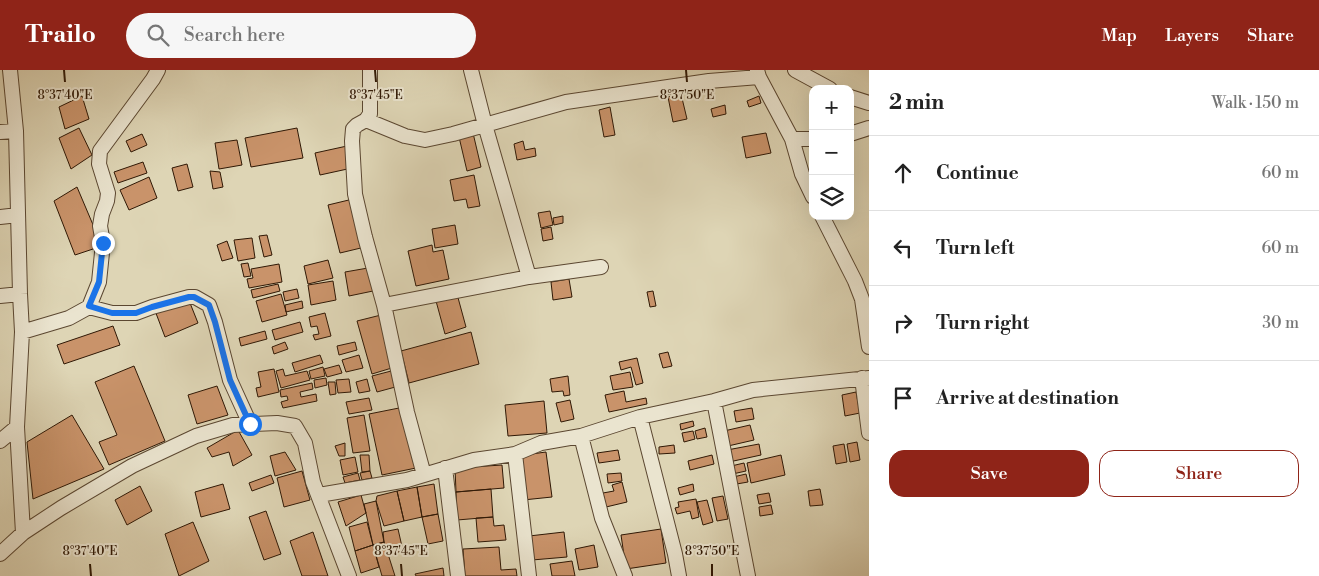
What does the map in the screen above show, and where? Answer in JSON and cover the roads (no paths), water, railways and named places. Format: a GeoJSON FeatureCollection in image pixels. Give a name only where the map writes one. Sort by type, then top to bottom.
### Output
{"type":"FeatureCollection","features":[{"type":"Feature","properties":{"kind":"street"},"geometry":{"type":"LineString","coordinates":[[10,70],[16,131],[22,332],[17,427],[23,533]]}},
{"type":"Feature","properties":{"kind":"street"},"geometry":{"type":"LineString","coordinates":[[22,332],[69,318],[89,306],[99,282],[103,243],[100,226],[108,193],[99,164],[100,151],[158,70]]}},
{"type":"Feature","properties":{"kind":"street"},"geometry":{"type":"LineString","coordinates":[[370,70],[370,114],[366,120],[353,129],[355,194],[384,305],[407,412],[424,475]]}},
{"type":"Feature","properties":{"kind":"street"},"geometry":{"type":"LineString","coordinates":[[471,70],[529,277]]}},
{"type":"Feature","properties":{"kind":"street"},"geometry":{"type":"LineString","coordinates":[[795,70],[823,85]]}},
{"type":"Feature","properties":{"kind":"street"},"geometry":{"type":"LineString","coordinates":[[366,120],[404,136],[425,140],[566,102],[758,74],[792,139],[802,174],[809,189]]}},
{"type":"Feature","properties":{"kind":"street"},"geometry":{"type":"LineString","coordinates":[[854,98],[869,103]]}},
{"type":"Feature","properties":{"kind":"street"},"geometry":{"type":"LineString","coordinates":[[854,133],[869,128]]}},
{"type":"Feature","properties":{"kind":"street"},"geometry":{"type":"LineString","coordinates":[[0,132],[16,131]]}},
{"type":"Feature","properties":{"kind":"street"},"geometry":{"type":"LineString","coordinates":[[792,139],[809,139]]}},
{"type":"Feature","properties":{"kind":"street"},"geometry":{"type":"LineString","coordinates":[[0,217],[18,214]]}},
{"type":"Feature","properties":{"kind":"street"},"geometry":{"type":"LineString","coordinates":[[824,220],[862,299],[869,347]]}},
{"type":"Feature","properties":{"kind":"street"},"geometry":{"type":"LineString","coordinates":[[384,305],[529,277],[601,267]]}},
{"type":"Feature","properties":{"kind":"street"},"geometry":{"type":"LineString","coordinates":[[0,296],[20,294]]}},
{"type":"Feature","properties":{"kind":"street"},"geometry":{"type":"LineString","coordinates":[[89,306],[112,313],[136,313],[189,297],[194,297],[209,305],[230,380],[250,424]]}},
{"type":"Feature","properties":{"kind":"street"},"geometry":{"type":"LineString","coordinates":[[319,495],[407,480],[474,460],[515,454],[541,443],[580,436],[640,417],[714,401],[753,390],[866,378],[869,433]]}},
{"type":"Feature","properties":{"kind":"street"},"geometry":{"type":"LineString","coordinates":[[714,401],[748,576]]}},
{"type":"Feature","properties":{"kind":"street"},"geometry":{"type":"LineString","coordinates":[[640,417],[679,576]]}},
{"type":"Feature","properties":{"kind":"street"},"geometry":{"type":"LineString","coordinates":[[0,554],[23,533],[132,466],[196,436],[233,425],[277,423],[295,426],[305,443],[313,482],[349,576]]}},
{"type":"Feature","properties":{"kind":"street"},"geometry":{"type":"LineString","coordinates":[[0,442],[17,427]]}},
{"type":"Feature","properties":{"kind":"street"},"geometry":{"type":"LineString","coordinates":[[580,436],[602,518],[625,576]]}},
{"type":"Feature","properties":{"kind":"street"},"geometry":{"type":"LineString","coordinates":[[515,454],[529,576]]}},
{"type":"Feature","properties":{"kind":"street"},"geometry":{"type":"LineString","coordinates":[[444,468],[458,576]]}}]}
